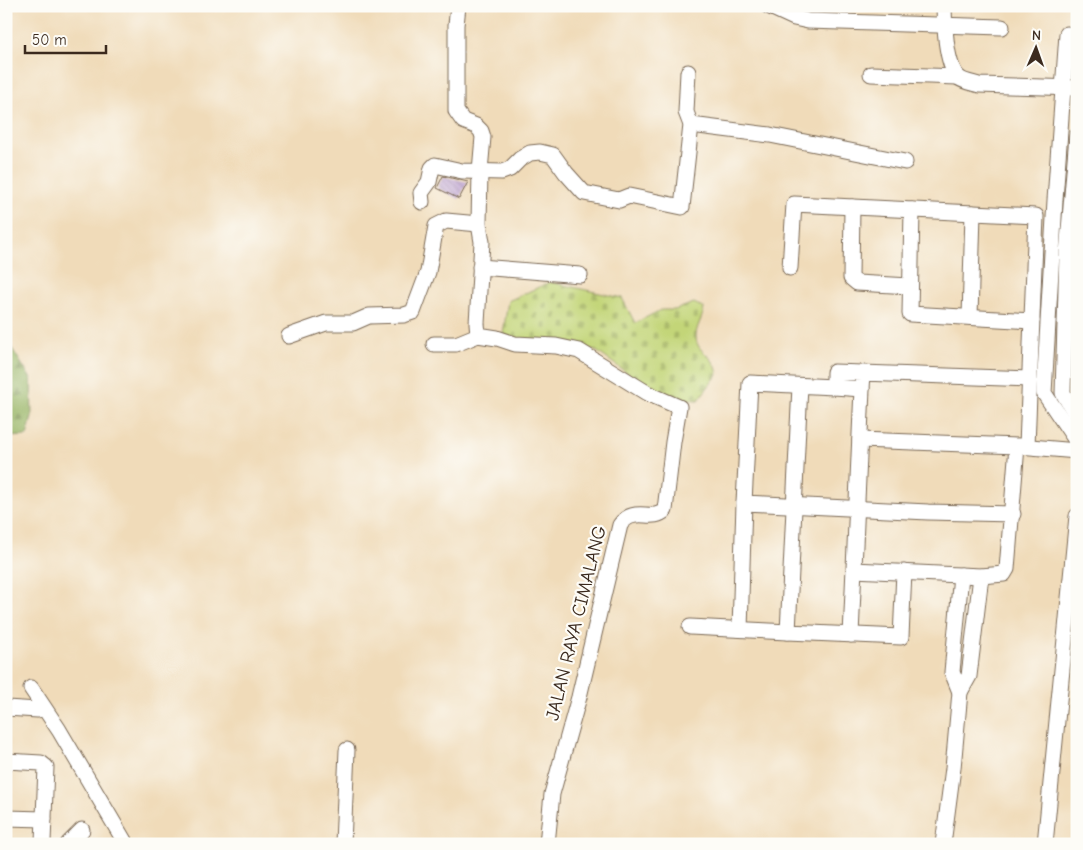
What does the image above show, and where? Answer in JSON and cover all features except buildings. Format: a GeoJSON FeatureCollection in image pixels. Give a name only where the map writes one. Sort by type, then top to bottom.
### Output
{"type":"FeatureCollection","features":[{"type":"Feature","properties":{"kind":"street"},"geometry":{"type":"LineString","coordinates":[[434,344],[456,344],[478,335],[477,323],[482,242],[479,224],[482,133],[476,126],[463,121],[456,111],[456,25],[458,6]]}},
{"type":"Feature","properties":{"kind":"street"},"geometry":{"type":"LineString","coordinates":[[768,6],[794,18],[808,21],[1002,27]]}},
{"type":"Feature","properties":{"kind":"street"},"geometry":{"type":"LineString","coordinates":[[944,6],[950,61],[958,77]]}},
{"type":"Feature","properties":{"kind":"street"},"geometry":{"type":"LineString","coordinates":[[1067,34],[1070,88],[1055,200],[1044,393],[1077,442]]}},
{"type":"Feature","properties":{"kind":"street"},"geometry":{"type":"LineString","coordinates":[[422,202],[421,193],[429,182],[432,168],[435,165],[462,171],[506,171],[525,155],[536,152],[553,155],[584,193],[619,200],[629,196],[682,207],[691,125],[686,112],[688,72]]}},
{"type":"Feature","properties":{"kind":"street"},"geometry":{"type":"LineString","coordinates":[[871,74],[958,77],[979,85],[1070,88]]}},
{"type":"Feature","properties":{"kind":"street"},"geometry":{"type":"LineString","coordinates":[[691,125],[770,135],[905,162]]}},
{"type":"Feature","properties":{"kind":"street"},"geometry":{"type":"LineString","coordinates":[[1077,136],[1071,200],[1072,255],[1063,393],[1077,417]]}},
{"type":"Feature","properties":{"kind":"street"},"geometry":{"type":"LineString","coordinates":[[1055,200],[1071,200]]}},
{"type":"Feature","properties":{"kind":"street"},"geometry":{"type":"LineString","coordinates":[[790,268],[794,204],[1036,216],[1029,378],[1022,446],[1004,574],[981,576],[854,570]]}},
{"type":"Feature","properties":{"kind":"street"},"geometry":{"type":"LineString","coordinates":[[852,207],[851,278],[857,283],[910,286]]}},
{"type":"Feature","properties":{"kind":"street"},"geometry":{"type":"LineString","coordinates":[[912,210],[910,314],[1032,321]]}},
{"type":"Feature","properties":{"kind":"street"},"geometry":{"type":"LineString","coordinates":[[970,317],[973,213]]}},
{"type":"Feature","properties":{"kind":"street"},"geometry":{"type":"LineString","coordinates":[[289,336],[326,323],[353,323],[369,316],[404,315],[413,312],[428,272],[436,226],[446,221],[479,224]]}},
{"type":"Feature","properties":{"kind":"street"},"geometry":{"type":"LineString","coordinates":[[480,267],[580,275]]}},
{"type":"Feature","properties":{"kind":"street","name":"JALAN RAYA CIMALANG"},"geometry":{"type":"LineString","coordinates":[[478,335],[497,338],[515,344],[556,346],[579,351],[647,393],[679,407],[673,442],[666,510],[659,515],[632,515],[623,520],[620,525],[579,697],[552,794],[547,844]]}},
{"type":"Feature","properties":{"kind":"street"},"geometry":{"type":"LineString","coordinates":[[834,387],[834,372],[1029,378]]}},
{"type":"Feature","properties":{"kind":"street"},"geometry":{"type":"LineString","coordinates":[[850,635],[863,374]]}},
{"type":"Feature","properties":{"kind":"street"},"geometry":{"type":"LineString","coordinates":[[740,629],[750,383],[862,389]]}},
{"type":"Feature","properties":{"kind":"street"},"geometry":{"type":"LineString","coordinates":[[788,632],[800,386]]}},
{"type":"Feature","properties":{"kind":"street"},"geometry":{"type":"LineString","coordinates":[[860,440],[1022,446],[1077,451]]}},
{"type":"Feature","properties":{"kind":"street"},"geometry":{"type":"LineString","coordinates":[[744,503],[1012,514]]}},
{"type":"Feature","properties":{"kind":"street"},"geometry":{"type":"LineString","coordinates":[[1045,844],[1077,516]]}},
{"type":"Feature","properties":{"kind":"street"},"geometry":{"type":"LineString","coordinates":[[690,627],[901,637],[904,572]]}},
{"type":"Feature","properties":{"kind":"street"},"geometry":{"type":"LineString","coordinates":[[960,692],[952,672],[961,575]]}},
{"type":"Feature","properties":{"kind":"street"},"geometry":{"type":"LineString","coordinates":[[943,844],[960,692],[969,676],[981,576]]}},
{"type":"Feature","properties":{"kind":"street"},"geometry":{"type":"LineString","coordinates":[[31,688],[59,730],[126,844]]}},
{"type":"Feature","properties":{"kind":"street"},"geometry":{"type":"LineString","coordinates":[[6,708],[38,710]]}},
{"type":"Feature","properties":{"kind":"street"},"geometry":{"type":"LineString","coordinates":[[342,844],[347,750]]}},
{"type":"Feature","properties":{"kind":"street"},"geometry":{"type":"LineString","coordinates":[[6,761],[41,763],[45,765],[47,770],[43,842]]}},
{"type":"Feature","properties":{"kind":"street"},"geometry":{"type":"LineString","coordinates":[[6,818],[44,820]]}},
{"type":"Feature","properties":{"kind":"street"},"geometry":{"type":"LineString","coordinates":[[68,844],[82,830]]}},
{"type":"Feature","properties":{"kind":"green space"},"geometry":{"type":"Polygon","coordinates":[[[550,282],[622,298],[635,323],[661,310],[675,310],[694,303],[704,308],[696,338],[698,346],[715,364],[718,374],[698,400],[662,398],[595,350],[563,342],[520,343],[503,334],[508,301],[550,282]]]}},
{"type":"Feature","properties":{"kind":"green space"},"geometry":{"type":"Polygon","coordinates":[[[6,344],[11,347],[31,379],[32,417],[27,436],[6,437],[6,344]]]}}]}
